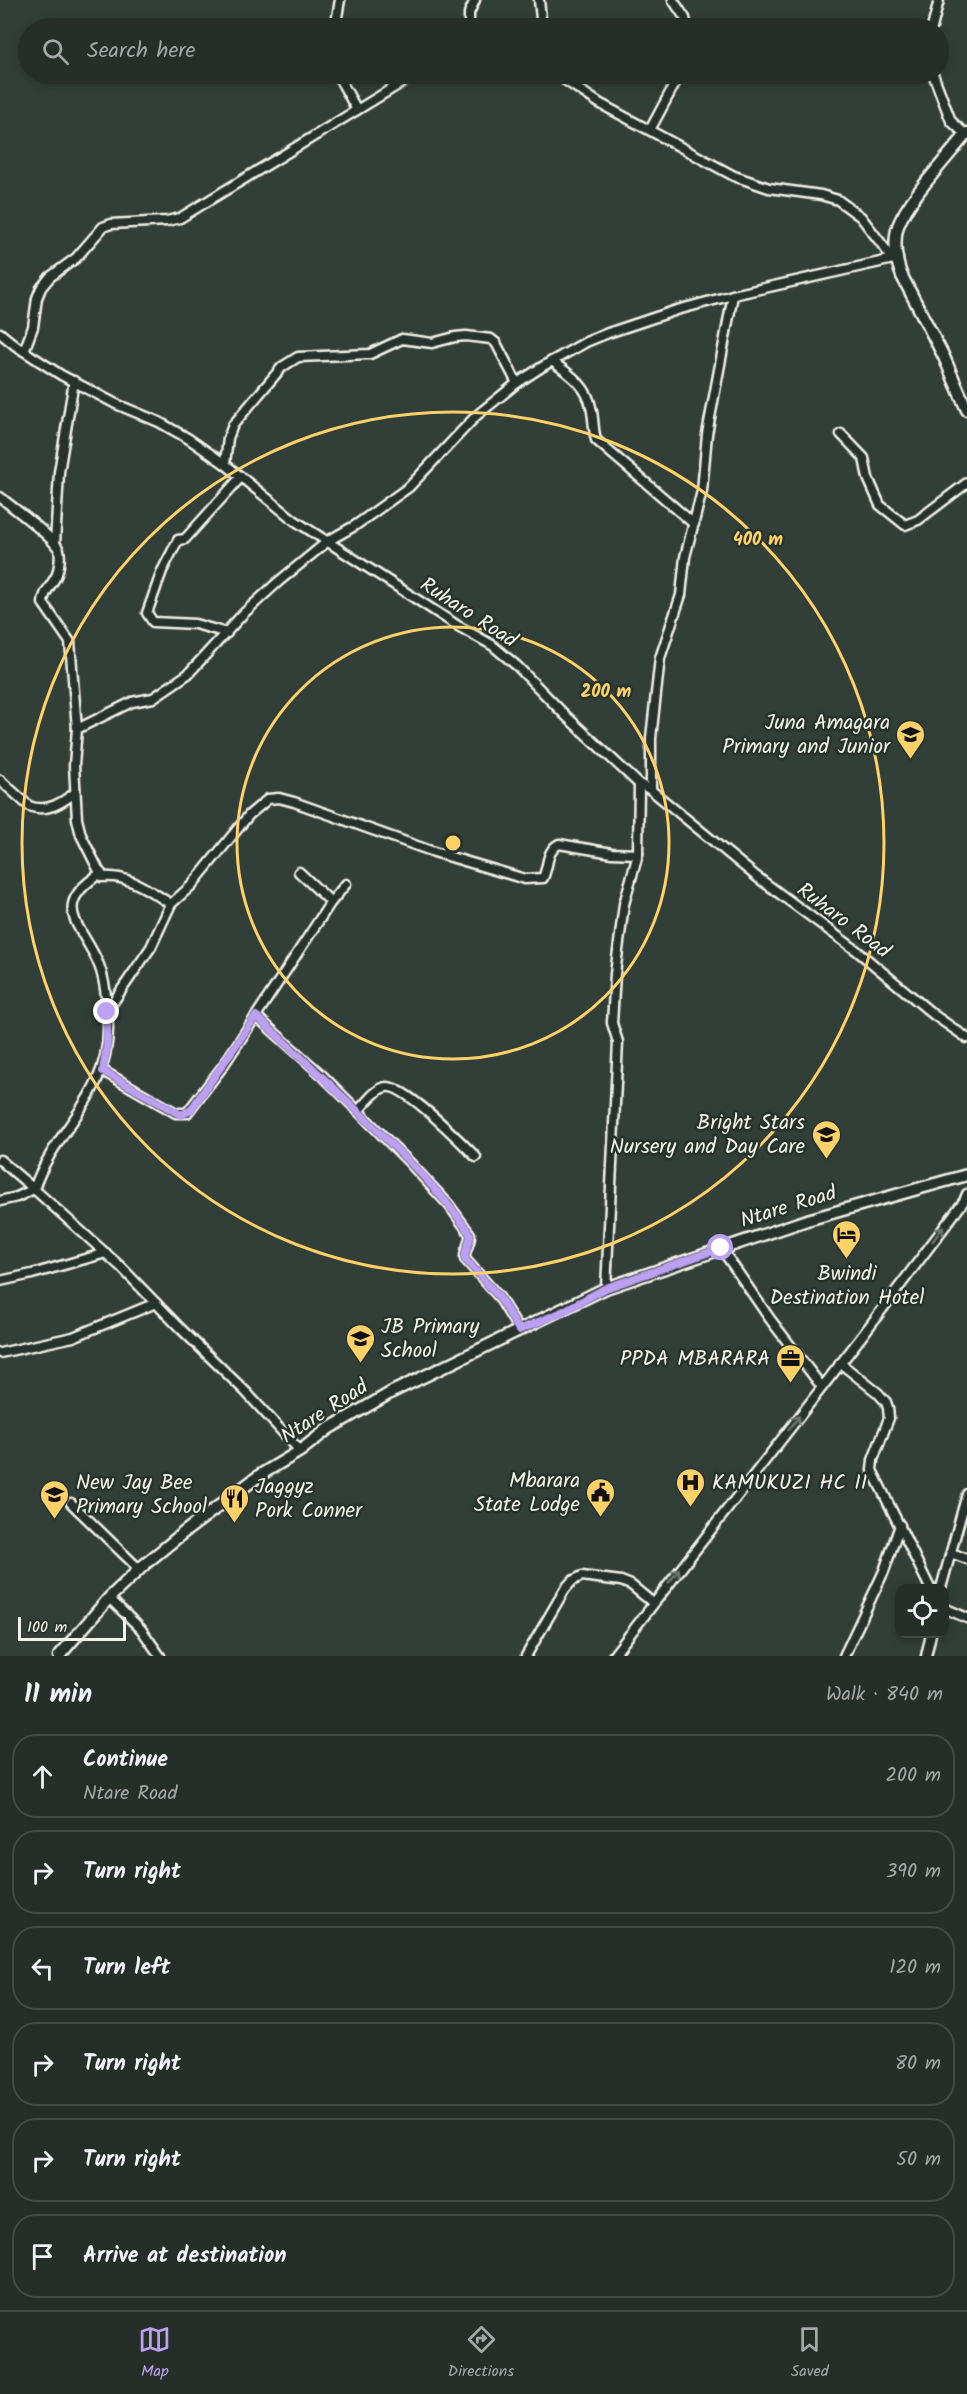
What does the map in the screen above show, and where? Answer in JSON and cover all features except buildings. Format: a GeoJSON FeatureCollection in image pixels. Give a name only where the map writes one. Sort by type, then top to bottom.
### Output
{"type":"FeatureCollection","features":[{"type":"Feature","properties":{"kind":"main road"},"geometry":{"type":"LineString","coordinates":[[966,134],[903,217],[896,239],[895,258],[944,357],[967,410]]}},
{"type":"Feature","properties":{"kind":"main road","name":"Ntare Road"},"geometry":{"type":"LineString","coordinates":[[59,1656],[139,1569],[183,1533],[260,1475],[300,1451],[328,1429],[365,1406],[519,1330],[558,1314],[606,1288],[816,1218],[967,1174]]}},
{"type":"Feature","properties":{"kind":"street"},"geometry":{"type":"LineString","coordinates":[[337,18],[340,0]]}},
{"type":"Feature","properties":{"kind":"street"},"geometry":{"type":"LineString","coordinates":[[469,18],[475,0]]}},
{"type":"Feature","properties":{"kind":"street"},"geometry":{"type":"LineString","coordinates":[[539,0],[541,18]]}},
{"type":"Feature","properties":{"kind":"street"},"geometry":{"type":"LineString","coordinates":[[673,0],[685,18]]}},
{"type":"Feature","properties":{"kind":"street"},"geometry":{"type":"LineString","coordinates":[[934,18],[939,0]]}},
{"type":"Feature","properties":{"kind":"street"},"geometry":{"type":"LineString","coordinates":[[342,84],[357,111]]}},
{"type":"Feature","properties":{"kind":"street"},"geometry":{"type":"LineString","coordinates":[[24,351],[33,327],[37,298],[41,288],[50,277],[76,258],[103,227],[111,224],[167,221],[180,218],[400,84]]}},
{"type":"Feature","properties":{"kind":"street"},"geometry":{"type":"LineString","coordinates":[[77,729],[132,702],[153,698],[188,674],[243,614],[278,582],[327,541],[356,525],[409,486],[476,416],[517,383],[552,361],[608,333],[677,310],[895,258],[861,217],[838,200],[821,195],[769,188],[734,176],[579,92],[569,84]]}},
{"type":"Feature","properties":{"kind":"street"},"geometry":{"type":"LineString","coordinates":[[650,130],[675,84]]}},
{"type":"Feature","properties":{"kind":"street"},"geometry":{"type":"LineString","coordinates":[[937,84],[951,121],[966,134]]}},
{"type":"Feature","properties":{"kind":"street"},"geometry":{"type":"LineString","coordinates":[[651,790],[651,738],[659,666],[662,648],[674,620],[681,595],[685,557],[702,491],[707,434],[733,295]]}},
{"type":"Feature","properties":{"kind":"street","name":"Ruharo Road"},"geometry":{"type":"LineString","coordinates":[[0,333],[24,351],[74,381],[116,404],[168,426],[225,464],[286,514],[505,656],[639,784],[651,790],[757,877],[856,950],[934,1015],[967,1038]]}},
{"type":"Feature","properties":{"kind":"street"},"geometry":{"type":"LineString","coordinates":[[225,464],[228,438],[233,425],[282,367],[298,357],[370,354],[402,339],[432,343],[466,336],[491,339],[496,343],[517,383]]}},
{"type":"Feature","properties":{"kind":"street"},"geometry":{"type":"LineString","coordinates":[[552,361],[578,381],[585,390],[591,404],[596,440],[694,524]]}},
{"type":"Feature","properties":{"kind":"street"},"geometry":{"type":"LineString","coordinates":[[55,544],[59,472],[74,381]]}},
{"type":"Feature","properties":{"kind":"street"},"geometry":{"type":"LineString","coordinates":[[841,434],[864,458],[871,486],[880,505],[905,525],[918,519],[967,483]]}},
{"type":"Feature","properties":{"kind":"street"},"geometry":{"type":"LineString","coordinates":[[227,633],[195,624],[153,622],[147,613],[162,571],[178,540],[185,539],[241,477]]}},
{"type":"Feature","properties":{"kind":"street"},"geometry":{"type":"LineString","coordinates":[[0,497],[59,550],[60,560],[56,575],[43,598],[43,603],[70,642],[77,729],[74,765],[79,828],[102,877],[119,878],[138,884],[171,904]]}},
{"type":"Feature","properties":{"kind":"street"},"geometry":{"type":"LineString","coordinates":[[0,780],[23,802],[35,808],[44,809],[53,806],[75,793]]}},
{"type":"Feature","properties":{"kind":"street"},"geometry":{"type":"LineString","coordinates":[[606,1288],[618,1042],[612,1023],[615,974],[624,904],[638,854],[639,784]]}},
{"type":"Feature","properties":{"kind":"street"},"geometry":{"type":"LineString","coordinates":[[107,1012],[152,946],[171,904],[192,885],[249,815],[268,799],[279,798],[434,852],[525,879],[543,878],[548,856],[559,844],[612,853],[638,854]]}},
{"type":"Feature","properties":{"kind":"street"},"geometry":{"type":"LineString","coordinates":[[299,872],[331,902]]}},
{"type":"Feature","properties":{"kind":"street"},"geometry":{"type":"LineString","coordinates":[[0,1201],[34,1190],[40,1173],[94,1089],[103,1071],[107,1046],[107,1012],[103,979],[98,963],[76,923],[73,904],[79,888],[101,873]]}},
{"type":"Feature","properties":{"kind":"street"},"geometry":{"type":"LineString","coordinates":[[103,1071],[176,1113],[187,1113],[223,1066],[331,902],[346,884]]}},
{"type":"Feature","properties":{"kind":"street"},"geometry":{"type":"LineString","coordinates":[[256,1016],[323,1076],[430,1183],[462,1221],[471,1239],[464,1254],[465,1259],[499,1297],[519,1330]]}},
{"type":"Feature","properties":{"kind":"street"},"geometry":{"type":"LineString","coordinates":[[358,1111],[380,1089],[386,1087],[400,1089],[476,1157]]}},
{"type":"Feature","properties":{"kind":"street"},"geometry":{"type":"LineString","coordinates":[[0,1160],[106,1253],[246,1392],[300,1451]]}},
{"type":"Feature","properties":{"kind":"street"},"geometry":{"type":"LineString","coordinates":[[613,1656],[822,1387],[964,1201],[967,1194]]}},
{"type":"Feature","properties":{"kind":"street"},"geometry":{"type":"LineString","coordinates":[[721,1248],[770,1319],[822,1387]]}},
{"type":"Feature","properties":{"kind":"street"},"geometry":{"type":"LineString","coordinates":[[0,1281],[106,1253]]}},
{"type":"Feature","properties":{"kind":"street"},"geometry":{"type":"LineString","coordinates":[[0,1353],[73,1337],[156,1303]]}},
{"type":"Feature","properties":{"kind":"street"},"geometry":{"type":"LineString","coordinates":[[840,1363],[886,1402],[889,1418],[873,1460],[872,1470],[928,1584]]}},
{"type":"Feature","properties":{"kind":"street"},"geometry":{"type":"LineString","coordinates":[[942,1584],[967,1494]]}},
{"type":"Feature","properties":{"kind":"street"},"geometry":{"type":"LineString","coordinates":[[71,1503],[139,1569]]}},
{"type":"Feature","properties":{"kind":"street"},"geometry":{"type":"LineString","coordinates":[[844,1656],[884,1571],[900,1525]]}},
{"type":"Feature","properties":{"kind":"street"},"geometry":{"type":"LineString","coordinates":[[951,1553],[967,1559]]}},
{"type":"Feature","properties":{"kind":"street"},"geometry":{"type":"LineString","coordinates":[[526,1656],[564,1589],[572,1581],[582,1576],[621,1581],[631,1585],[653,1603]]}},
{"type":"Feature","properties":{"kind":"street"},"geometry":{"type":"LineString","coordinates":[[110,1598],[141,1629],[160,1656]]}},
{"type":"Feature","properties":{"kind":"street"},"geometry":{"type":"LineString","coordinates":[[949,1610],[967,1618]]}},
{"type":"Feature","properties":{"kind":"street"},"geometry":{"type":"LineString","coordinates":[[926,1656],[930,1638]]}},
{"type":"Feature","properties":{"kind":"place","name":"Juna Amagara Primary and Junior"},"geometry":{"type":"Point","coordinates":[911,760]}},
{"type":"Feature","properties":{"kind":"place","name":"Bright Stars Nursery and Day Care"},"geometry":{"type":"Point","coordinates":[826,1160]}},
{"type":"Feature","properties":{"kind":"place","name":"Bwindi Destination Hotel"},"geometry":{"type":"Point","coordinates":[847,1260]}},
{"type":"Feature","properties":{"kind":"place","name":"JB Primary School"},"geometry":{"type":"Point","coordinates":[360,1364]}},
{"type":"Feature","properties":{"kind":"place","name":"PPDA MBARARA"},"geometry":{"type":"Point","coordinates":[791,1384]}},
{"type":"Feature","properties":{"kind":"place","name":"KAMUKUZI HC II"},"geometry":{"type":"Point","coordinates":[691,1508]}},
{"type":"Feature","properties":{"kind":"place","name":"Mbarara State Lodge"},"geometry":{"type":"Point","coordinates":[601,1518]}},
{"type":"Feature","properties":{"kind":"place","name":"New Jay Bee Primary School"},"geometry":{"type":"Point","coordinates":[55,1520]}},
{"type":"Feature","properties":{"kind":"place","name":"Jaggyz Pork Conner"},"geometry":{"type":"Point","coordinates":[234,1524]}},
{"type":"Feature","properties":{"kind":"route"},"geometry":{"type":"LineString","coordinates":[[107,1012],[107,1046],[103,1071],[181,1115],[191,1110],[256,1016],[323,1076],[410,1162],[449,1205],[470,1234],[471,1239],[464,1254],[465,1259],[499,1297],[519,1330],[558,1314],[606,1288],[721,1248]]}}]}
